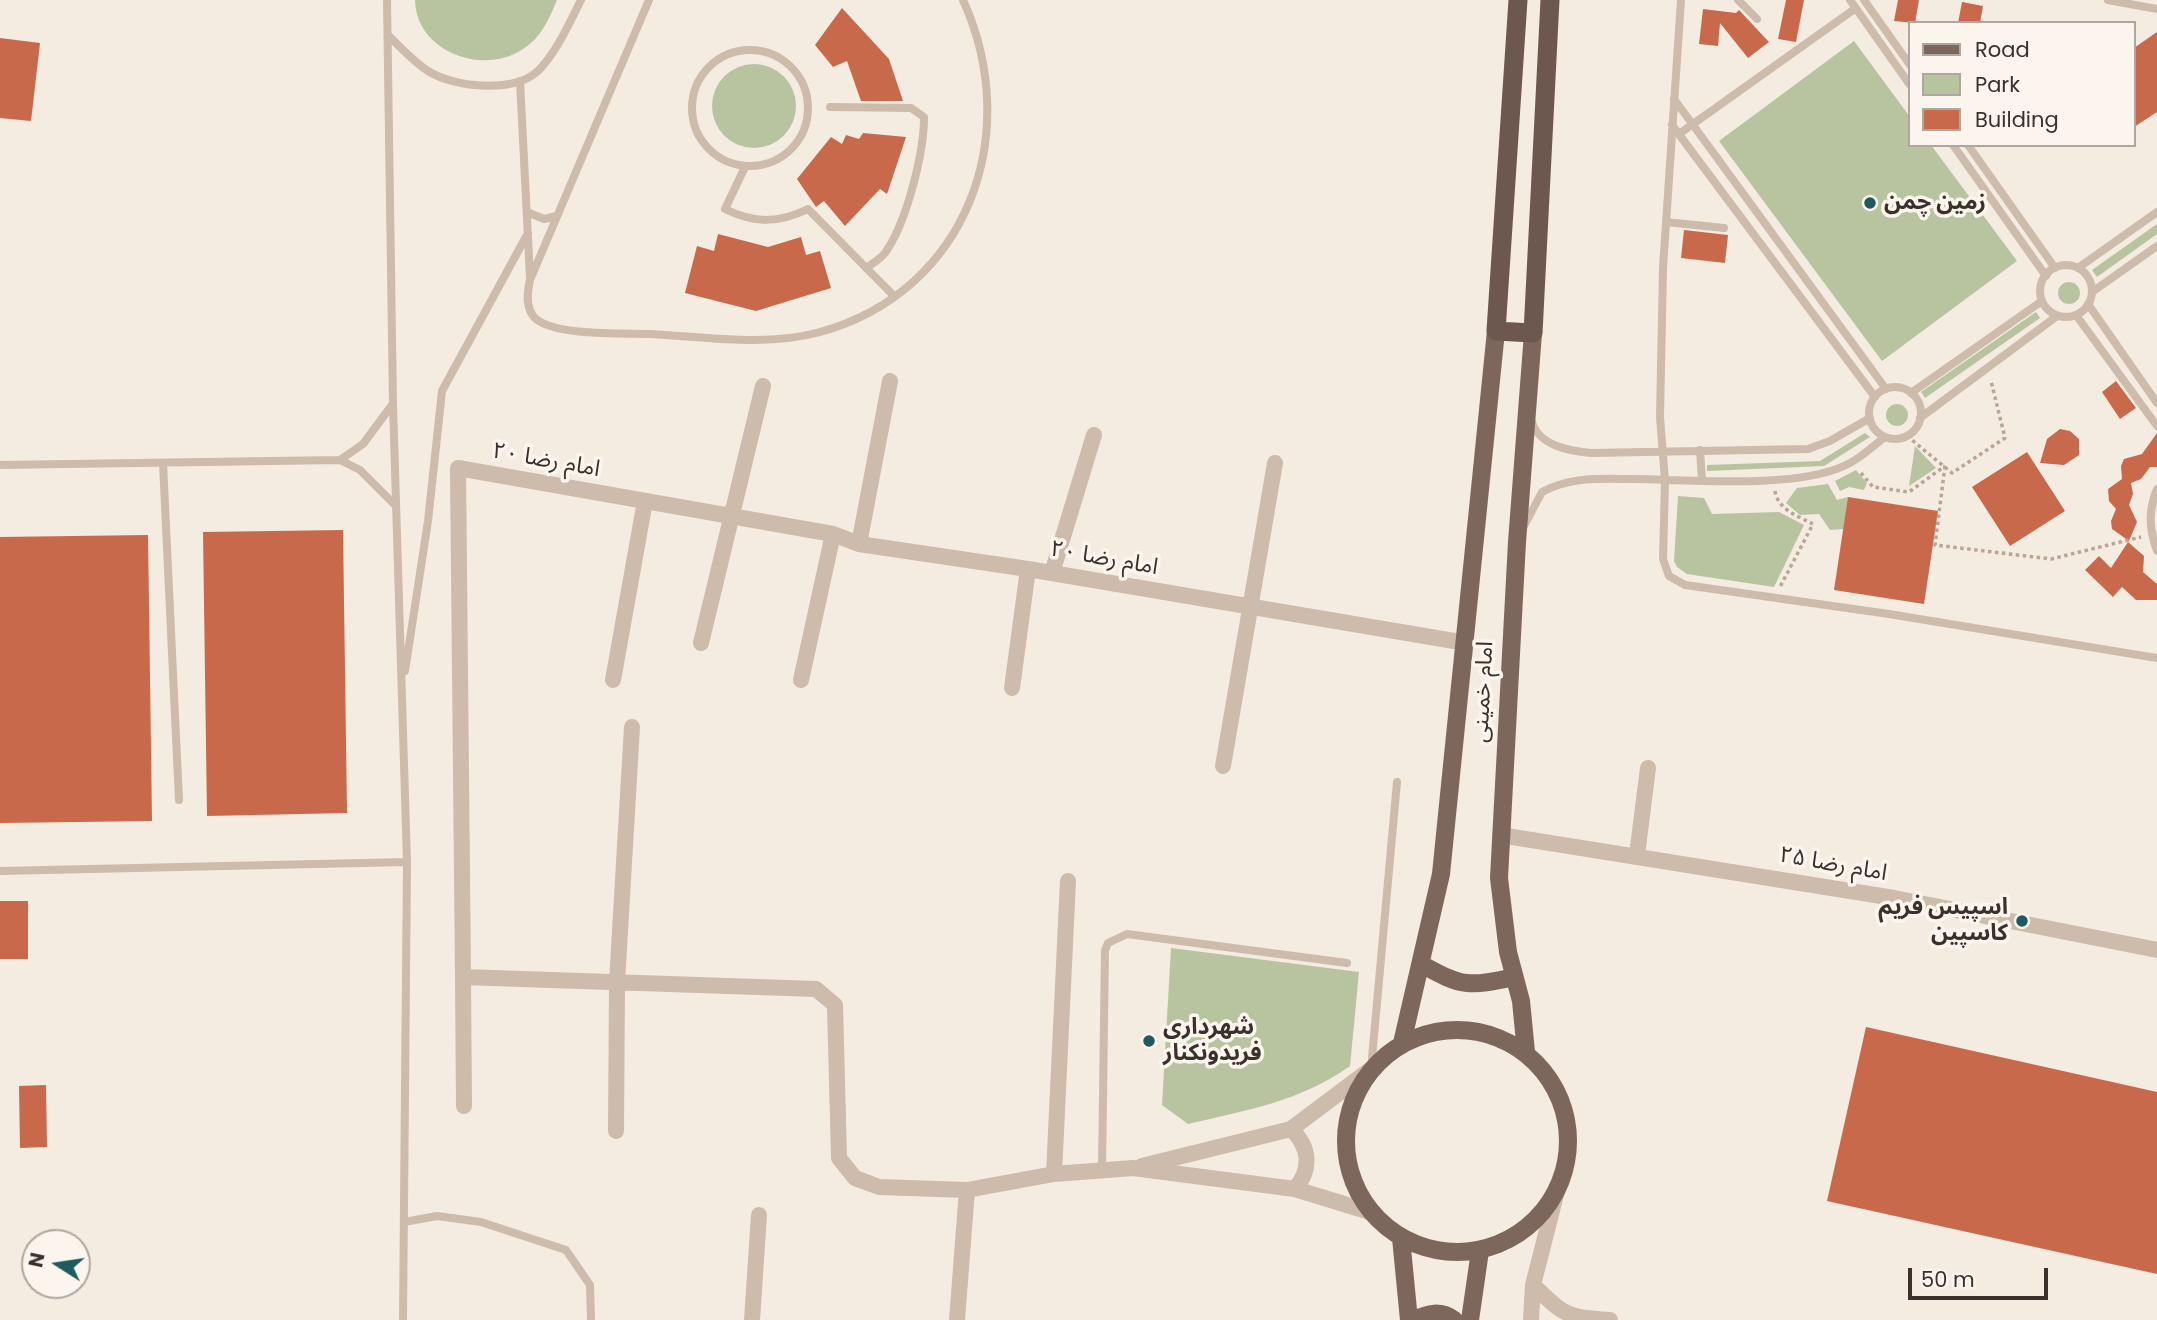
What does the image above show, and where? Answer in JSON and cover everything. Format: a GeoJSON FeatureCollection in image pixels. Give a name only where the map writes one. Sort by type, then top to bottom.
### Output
{"type":"FeatureCollection","features":[{"type":"Feature","properties":{"kind":"highway"},"geometry":{"type":"LineString","coordinates":[[1518,0],[1496,331],[1533,333],[1550,0]]}},
{"type":"Feature","properties":{"kind":"main road","name":"امام خمینی"},"geometry":{"type":"LineString","coordinates":[[1402,1043],[1441,874],[1496,331]]}},
{"type":"Feature","properties":{"kind":"main road","name":"امام خمینی"},"geometry":{"type":"LineString","coordinates":[[1526,1052],[1521,1001],[1508,952],[1499,878],[1517,542],[1533,333]]}},
{"type":"Feature","properties":{"kind":"main road"},"geometry":{"type":"LineString","coordinates":[[1421,964],[1446,978],[1472,986],[1514,977]]}},
{"type":"Feature","properties":{"kind":"main road"},"geometry":{"type":"LineString","coordinates":[[1439,1030],[1479,1030],[1504,1038],[1526,1052],[1552,1080],[1567,1116],[1568,1154],[1557,1191],[1538,1219],[1511,1239],[1480,1251],[1453,1253],[1426,1249],[1401,1238],[1370,1212],[1351,1178],[1345,1140],[1352,1102],[1371,1069],[1402,1043],[1439,1030]]}},
{"type":"Feature","properties":{"kind":"main road"},"geometry":{"type":"LineString","coordinates":[[1401,1238],[1412,1320],[1429,1314],[1446,1314],[1454,1320]]}},
{"type":"Feature","properties":{"kind":"main road"},"geometry":{"type":"LineString","coordinates":[[1470,1320],[1480,1251]]}},
{"type":"Feature","properties":{"kind":"street"},"geometry":{"type":"LineString","coordinates":[[859,544],[890,381]]}},
{"type":"Feature","properties":{"kind":"street"},"geometry":{"type":"LineString","coordinates":[[701,643],[763,386]]}},
{"type":"Feature","properties":{"kind":"street"},"geometry":{"type":"LineString","coordinates":[[1052,573],[1094,435]]}},
{"type":"Feature","properties":{"kind":"street"},"geometry":{"type":"LineString","coordinates":[[1223,766],[1275,463]]}},
{"type":"Feature","properties":{"kind":"street","name":"امام رضا ۲۰"},"geometry":{"type":"LineString","coordinates":[[463,977],[458,468],[833,534],[859,544],[1028,569],[1466,643]]}},
{"type":"Feature","properties":{"kind":"street"},"geometry":{"type":"LineString","coordinates":[[613,680],[645,501]]}},
{"type":"Feature","properties":{"kind":"street"},"geometry":{"type":"LineString","coordinates":[[801,680],[833,534]]}},
{"type":"Feature","properties":{"kind":"street"},"geometry":{"type":"LineString","coordinates":[[1012,688],[1028,569]]}},
{"type":"Feature","properties":{"kind":"street"},"geometry":{"type":"LineString","coordinates":[[616,1131],[617,982],[632,727]]}},
{"type":"Feature","properties":{"kind":"street"},"geometry":{"type":"LineString","coordinates":[[1637,855],[1648,768]]}},
{"type":"Feature","properties":{"kind":"street","name":"امام رضا ۲۵"},"geometry":{"type":"LineString","coordinates":[[1500,835],[1894,898],[2157,950]]}},
{"type":"Feature","properties":{"kind":"street"},"geometry":{"type":"LineString","coordinates":[[1054,1174],[1068,881]]}},
{"type":"Feature","properties":{"kind":"street"},"geometry":{"type":"LineString","coordinates":[[464,1106],[463,977],[808,987],[824,994],[835,1005],[839,1158],[855,1178],[879,1187],[967,1190],[1054,1174],[1133,1168],[1295,1189],[1370,1212]]}},
{"type":"Feature","properties":{"kind":"street"},"geometry":{"type":"LineString","coordinates":[[1133,1168],[1291,1129],[1371,1069]]}},
{"type":"Feature","properties":{"kind":"street"},"geometry":{"type":"LineString","coordinates":[[1291,1129],[1305,1147],[1307,1158],[1302,1180],[1295,1189]]}},
{"type":"Feature","properties":{"kind":"street"},"geometry":{"type":"LineString","coordinates":[[957,1320],[967,1190]]}},
{"type":"Feature","properties":{"kind":"street"},"geometry":{"type":"LineString","coordinates":[[1531,1320],[1533,1285],[1557,1191]]}},
{"type":"Feature","properties":{"kind":"street"},"geometry":{"type":"LineString","coordinates":[[752,1320],[759,1215]]}},
{"type":"Feature","properties":{"kind":"street"},"geometry":{"type":"LineString","coordinates":[[1533,1285],[1561,1312],[1581,1319],[1610,1320]]}},
{"type":"Feature","properties":{"kind":"lane"},"geometry":{"type":"LineString","coordinates":[[387,0],[393,404],[407,862],[403,1320]]}},
{"type":"Feature","properties":{"kind":"lane"},"geometry":{"type":"LineString","coordinates":[[388,35],[431,72],[470,84],[513,85],[538,71],[562,39],[581,0]]}},
{"type":"Feature","properties":{"kind":"lane"},"geometry":{"type":"LineString","coordinates":[[649,0],[530,279],[527,294],[530,312],[538,321],[573,330],[769,340],[818,333],[883,305],[936,260],[958,229],[975,191],[985,153],[988,110],[977,30],[963,0]]}},
{"type":"Feature","properties":{"kind":"lane"},"geometry":{"type":"LineString","coordinates":[[1681,0],[1666,222],[1660,417],[1665,480],[1663,559],[1669,576],[1685,585],[2157,658]]}},
{"type":"Feature","properties":{"kind":"lane"},"geometry":{"type":"LineString","coordinates":[[1738,0],[1757,19]]}},
{"type":"Feature","properties":{"kind":"lane"},"geometry":{"type":"LineString","coordinates":[[1850,0],[1909,84]]}},
{"type":"Feature","properties":{"kind":"lane"},"geometry":{"type":"LineString","coordinates":[[1864,0],[1909,64]]}},
{"type":"Feature","properties":{"kind":"lane"},"geometry":{"type":"LineString","coordinates":[[2108,0],[2157,9]]}},
{"type":"Feature","properties":{"kind":"lane"},"geometry":{"type":"LineString","coordinates":[[1679,134],[1856,8]]}},
{"type":"Feature","properties":{"kind":"lane"},"geometry":{"type":"LineString","coordinates":[[747,49],[766,51],[789,65],[805,88],[808,106],[806,124],[799,141],[784,156],[766,165],[746,167],[726,162],[709,150],[697,134],[691,114],[692,94],[701,75],[721,57],[747,49]]}},
{"type":"Feature","properties":{"kind":"lane"},"geometry":{"type":"LineString","coordinates":[[520,80],[530,279]]}},
{"type":"Feature","properties":{"kind":"lane"},"geometry":{"type":"LineString","coordinates":[[1674,99],[1886,389]]}},
{"type":"Feature","properties":{"kind":"lane"},"geometry":{"type":"LineString","coordinates":[[830,107],[911,108],[918,110],[924,117],[917,164],[899,227],[886,253],[866,268]]}},
{"type":"Feature","properties":{"kind":"lane"},"geometry":{"type":"LineString","coordinates":[[1672,125],[1875,397]]}},
{"type":"Feature","properties":{"kind":"lane"},"geometry":{"type":"LineString","coordinates":[[1954,147],[2046,276]]}},
{"type":"Feature","properties":{"kind":"lane"},"geometry":{"type":"LineString","coordinates":[[1969,147],[2055,268]]}},
{"type":"Feature","properties":{"kind":"lane"},"geometry":{"type":"LineString","coordinates":[[746,167],[725,209],[741,217],[768,222],[791,218],[808,209],[894,296]]}},
{"type":"Feature","properties":{"kind":"lane"},"geometry":{"type":"LineString","coordinates":[[527,212],[544,219],[557,216]]}},
{"type":"Feature","properties":{"kind":"lane"},"geometry":{"type":"LineString","coordinates":[[2057,316],[2042,301],[2041,285],[2046,276],[2055,268],[2078,268],[2157,212]]}},
{"type":"Feature","properties":{"kind":"lane"},"geometry":{"type":"LineString","coordinates":[[2007,220],[2016,213]]}},
{"type":"Feature","properties":{"kind":"lane"},"geometry":{"type":"LineString","coordinates":[[1666,222],[1724,228]]}},
{"type":"Feature","properties":{"kind":"lane"},"geometry":{"type":"LineString","coordinates":[[402,692],[428,521],[442,391],[528,233]]}},
{"type":"Feature","properties":{"kind":"lane"},"geometry":{"type":"LineString","coordinates":[[1768,254],[1780,243]]}},
{"type":"Feature","properties":{"kind":"lane"},"geometry":{"type":"LineString","coordinates":[[2092,292],[2157,246]]}},
{"type":"Feature","properties":{"kind":"lane"},"geometry":{"type":"LineString","coordinates":[[1920,418],[1919,404],[1911,393],[1903,389],[1886,389],[1875,397],[1870,418],[1878,433],[1885,437],[1907,436],[1920,418],[2057,316],[2076,315],[2088,304],[2092,292],[2088,278],[2078,268]]}},
{"type":"Feature","properties":{"kind":"lane"},"geometry":{"type":"LineString","coordinates":[[1911,393],[2042,301]]}},
{"type":"Feature","properties":{"kind":"lane"},"geometry":{"type":"LineString","coordinates":[[2088,304],[2157,403]]}},
{"type":"Feature","properties":{"kind":"lane"},"geometry":{"type":"LineString","coordinates":[[1818,320],[1830,310]]}},
{"type":"Feature","properties":{"kind":"lane"},"geometry":{"type":"LineString","coordinates":[[2076,315],[2157,426]]}},
{"type":"Feature","properties":{"kind":"lane"},"geometry":{"type":"LineString","coordinates":[[340,460],[363,444],[393,404]]}},
{"type":"Feature","properties":{"kind":"lane"},"geometry":{"type":"LineString","coordinates":[[1526,404],[1534,430],[1556,447],[1591,453],[1808,449],[1830,441],[1870,418]]}},
{"type":"Feature","properties":{"kind":"lane"},"geometry":{"type":"LineString","coordinates":[[1517,542],[1542,492],[1556,484],[1577,478],[1774,479],[1822,474],[1852,462],[1885,437]]}},
{"type":"Feature","properties":{"kind":"lane"},"geometry":{"type":"LineString","coordinates":[[1700,450],[1702,480]]}},
{"type":"Feature","properties":{"kind":"lane"},"geometry":{"type":"LineString","coordinates":[[0,465],[340,460],[360,470],[396,506]]}},
{"type":"Feature","properties":{"kind":"lane"},"geometry":{"type":"LineString","coordinates":[[163,463],[179,800]]}},
{"type":"Feature","properties":{"kind":"lane"},"geometry":{"type":"LineString","coordinates":[[2157,489],[2151,503],[2152,534],[2157,551]]}},
{"type":"Feature","properties":{"kind":"lane"},"geometry":{"type":"LineString","coordinates":[[1371,1069],[1397,782]]}},
{"type":"Feature","properties":{"kind":"lane"},"geometry":{"type":"LineString","coordinates":[[0,871],[407,862]]}},
{"type":"Feature","properties":{"kind":"lane"},"geometry":{"type":"LineString","coordinates":[[1102,1169],[1105,950],[1108,943],[1127,934],[1347,963]]}},
{"type":"Feature","properties":{"kind":"lane"},"geometry":{"type":"LineString","coordinates":[[404,1222],[437,1216],[481,1222],[566,1250],[590,1284],[592,1320]]}},
{"type":"Feature","properties":{"kind":"path"},"geometry":{"type":"LineString","coordinates":[[1907,436],[1952,473],[2005,438],[1987,368]]}},
{"type":"Feature","properties":{"kind":"path"},"geometry":{"type":"LineString","coordinates":[[1852,462],[1873,487],[1909,492],[1945,466]]}},
{"type":"Feature","properties":{"kind":"path"},"geometry":{"type":"LineString","coordinates":[[1945,466],[1935,545],[2050,559],[2152,534]]}},
{"type":"Feature","properties":{"kind":"path"},"geometry":{"type":"LineString","coordinates":[[1774,479],[1777,501],[1787,510],[1813,524],[1774,597]]}},
{"type":"Feature","properties":{"kind":"green space"},"geometry":{"type":"Polygon","coordinates":[[[415,0],[557,0],[544,28],[529,45],[507,57],[489,60],[454,54],[439,45],[427,33],[418,18],[415,0]]]}},
{"type":"Feature","properties":{"kind":"green space","name":"زمین چمن"},"geometry":{"type":"Polygon","coordinates":[[[1854,41],[1909,116],[1909,147],[1932,147],[2017,261],[1882,361],[1719,141],[1854,41]]]}},
{"type":"Feature","properties":{"kind":"green space"},"geometry":{"type":"Polygon","coordinates":[[[754,64],[777,71],[789,83],[796,106],[789,129],[777,141],[754,148],[731,141],[719,129],[712,106],[719,83],[731,71],[754,64]]]}},
{"type":"Feature","properties":{"kind":"green space"},"geometry":{"type":"Polygon","coordinates":[[[2157,224],[2157,234],[2097,277],[2092,270],[2157,224]]]}},
{"type":"Feature","properties":{"kind":"green space"},"geometry":{"type":"Polygon","coordinates":[[[2069,282],[2077,285],[2080,293],[2077,301],[2069,304],[2061,301],[2058,293],[2061,285],[2069,282]]]}},
{"type":"Feature","properties":{"kind":"green space"},"geometry":{"type":"Polygon","coordinates":[[[2036,312],[2040,318],[1925,398],[1921,392],[2036,312]]]}},
{"type":"Feature","properties":{"kind":"green space"},"geometry":{"type":"Polygon","coordinates":[[[1897,404],[1905,407],[1908,415],[1905,423],[1897,426],[1889,423],[1886,415],[1889,407],[1897,404]]]}},
{"type":"Feature","properties":{"kind":"green space"},"geometry":{"type":"Polygon","coordinates":[[[1865,433],[1870,437],[1824,466],[1707,471],[1707,465],[1820,461],[1865,433]]]}},
{"type":"Feature","properties":{"kind":"green space"},"geometry":{"type":"Polygon","coordinates":[[[1915,446],[1936,468],[1909,486],[1915,446]]]}},
{"type":"Feature","properties":{"kind":"green space"},"geometry":{"type":"Polygon","coordinates":[[[1856,470],[1867,483],[1864,490],[1849,487],[1840,491],[1835,481],[1856,470]]]}},
{"type":"Feature","properties":{"kind":"green space"},"geometry":{"type":"Polygon","coordinates":[[[1828,484],[1837,500],[1848,497],[1844,529],[1830,530],[1819,514],[1800,515],[1786,503],[1797,488],[1828,484]]]}},
{"type":"Feature","properties":{"kind":"green space"},"geometry":{"type":"Polygon","coordinates":[[[1678,496],[1704,498],[1712,514],[1779,512],[1804,525],[1774,587],[1687,574],[1677,567],[1674,561],[1678,496]]]}},
{"type":"Feature","properties":{"kind":"green space"},"geometry":{"type":"Polygon","coordinates":[[[1171,948],[1359,972],[1350,1066],[1292,1096],[1252,1109],[1188,1124],[1162,1105],[1171,948]]]}},
{"type":"Feature","properties":{"kind":"building"},"geometry":{"type":"Polygon","coordinates":[[[1786,0],[1804,0],[1796,42],[1778,39],[1786,0]]]}},
{"type":"Feature","properties":{"kind":"building"},"geometry":{"type":"Polygon","coordinates":[[[1898,0],[1919,0],[1915,21],[1894,21],[1898,0]]]}},
{"type":"Feature","properties":{"kind":"building"},"geometry":{"type":"Polygon","coordinates":[[[1962,2],[1983,6],[1980,21],[1958,21],[1962,2]]]}},
{"type":"Feature","properties":{"kind":"building"},"geometry":{"type":"Polygon","coordinates":[[[842,8],[889,59],[903,101],[861,101],[847,61],[833,67],[815,45],[842,8]]]}},
{"type":"Feature","properties":{"kind":"building"},"geometry":{"type":"Polygon","coordinates":[[[1703,9],[1736,13],[1739,10],[1769,42],[1748,58],[1720,23],[1718,46],[1699,44],[1703,9]]]}},
{"type":"Feature","properties":{"kind":"building"},"geometry":{"type":"Polygon","coordinates":[[[2157,32],[2157,112],[2136,126],[2136,47],[2157,32]]]}},
{"type":"Feature","properties":{"kind":"building"},"geometry":{"type":"Polygon","coordinates":[[[0,38],[40,43],[31,121],[0,118],[0,38]]]}},
{"type":"Feature","properties":{"kind":"building"},"geometry":{"type":"Polygon","coordinates":[[[863,133],[906,137],[887,194],[880,189],[845,226],[824,201],[816,207],[797,179],[831,137],[842,144],[846,135],[859,139],[863,133]]]}},
{"type":"Feature","properties":{"kind":"building"},"geometry":{"type":"Polygon","coordinates":[[[1684,230],[1728,235],[1725,263],[1681,258],[1684,230]]]}},
{"type":"Feature","properties":{"kind":"building"},"geometry":{"type":"Polygon","coordinates":[[[718,234],[768,247],[801,237],[806,255],[820,251],[831,288],[756,311],[685,293],[697,246],[714,251],[718,234]]]}},
{"type":"Feature","properties":{"kind":"building"},"geometry":{"type":"Polygon","coordinates":[[[2116,381],[2136,408],[2120,419],[2102,392],[2116,381]]]}},
{"type":"Feature","properties":{"kind":"building"},"geometry":{"type":"Polygon","coordinates":[[[2060,429],[2070,431],[2079,439],[2079,455],[2064,465],[2040,463],[2047,439],[2060,429]]]}},
{"type":"Feature","properties":{"kind":"building"},"geometry":{"type":"Polygon","coordinates":[[[2157,433],[2157,467],[2150,467],[2141,479],[2131,483],[2133,494],[2129,505],[2137,522],[2129,541],[2112,529],[2111,521],[2116,509],[2109,501],[2108,489],[2122,479],[2121,466],[2124,459],[2142,454],[2157,433]]]}},
{"type":"Feature","properties":{"kind":"building"},"geometry":{"type":"Polygon","coordinates":[[[2027,452],[2065,511],[2010,546],[1972,487],[2027,452]]]}},
{"type":"Feature","properties":{"kind":"building"},"geometry":{"type":"Polygon","coordinates":[[[1848,497],[1938,511],[1924,604],[1834,590],[1848,497]]]}},
{"type":"Feature","properties":{"kind":"building"},"geometry":{"type":"Polygon","coordinates":[[[343,530],[347,813],[207,816],[203,532],[343,530]]]}},
{"type":"Feature","properties":{"kind":"building"},"geometry":{"type":"Polygon","coordinates":[[[148,535],[152,821],[0,823],[0,537],[148,535]]]}},
{"type":"Feature","properties":{"kind":"building"},"geometry":{"type":"Polygon","coordinates":[[[2128,542],[2144,556],[2143,572],[2157,584],[2157,600],[2136,600],[2122,587],[2113,597],[2085,570],[2099,556],[2111,568],[2128,542]]]}},
{"type":"Feature","properties":{"kind":"building"},"geometry":{"type":"Polygon","coordinates":[[[0,901],[28,901],[28,959],[0,959],[0,901]]]}},
{"type":"Feature","properties":{"kind":"building"},"geometry":{"type":"Polygon","coordinates":[[[1866,1027],[2157,1092],[2157,1274],[1827,1201],[1866,1027]]]}},
{"type":"Feature","properties":{"kind":"building"},"geometry":{"type":"Polygon","coordinates":[[[46,1085],[47,1147],[20,1148],[19,1086],[46,1085]]]}},
{"type":"Feature","properties":{"kind":"place","name":"زمین چمن"},"geometry":{"type":"Point","coordinates":[1870,203]}},
{"type":"Feature","properties":{"kind":"place","name":"اسپیس فریم کاسپین"},"geometry":{"type":"Point","coordinates":[2022,921]}},
{"type":"Feature","properties":{"kind":"place","name":"شهرداری فریدونکنار"},"geometry":{"type":"Point","coordinates":[1149,1041]}}]}
